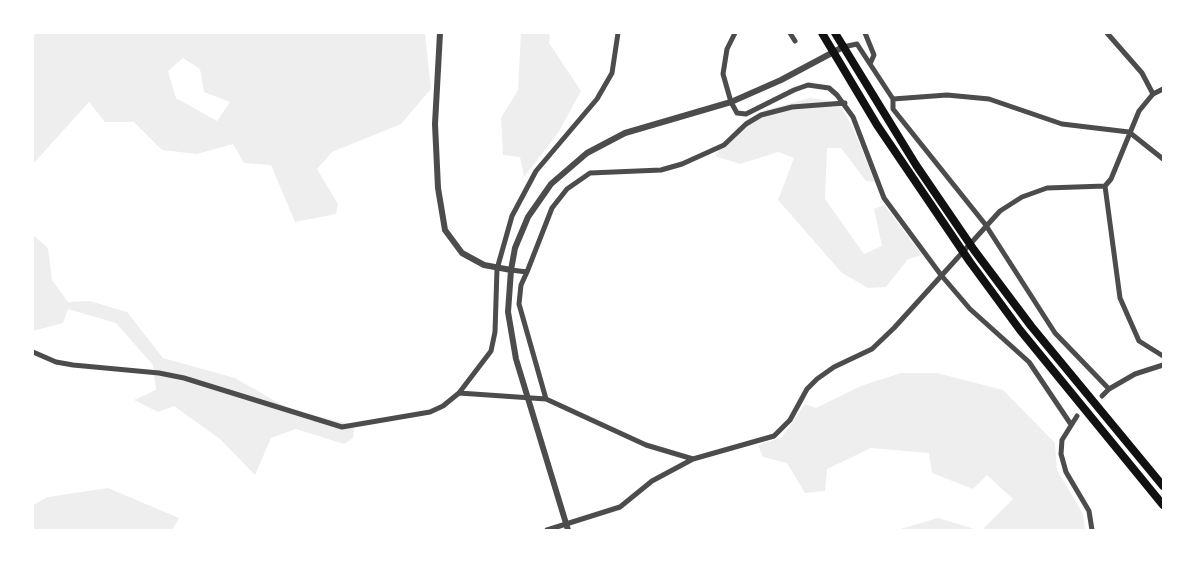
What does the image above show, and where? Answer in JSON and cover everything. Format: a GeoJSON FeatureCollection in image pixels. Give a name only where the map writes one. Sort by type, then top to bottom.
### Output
{"type":"FeatureCollection","features":[{"type":"Feature","properties":{"kind":"highway"},"geometry":{"type":"LineString","coordinates":[[822,33],[915,183],[970,262],[1020,330],[1163,505]]}},
{"type":"Feature","properties":{"kind":"highway"},"geometry":{"type":"LineString","coordinates":[[835,33],[916,165],[974,250],[1031,326],[1163,486]]}},
{"type":"Feature","properties":{"kind":"street"},"geometry":{"type":"LineString","coordinates":[[440,33],[435,124],[441,216],[445,230],[462,253],[497,269],[527,272]]}},
{"type":"Feature","properties":{"kind":"street"},"geometry":{"type":"LineString","coordinates":[[33,352],[56,362],[73,365],[159,373],[183,378],[269,407],[342,427],[430,412],[443,406],[459,393],[490,351],[495,332],[497,269],[512,216],[536,171],[597,99],[612,73],[618,33]]}},
{"type":"Feature","properties":{"kind":"street"},"geometry":{"type":"LineString","coordinates":[[735,33],[724,62],[723,74],[731,102],[737,113],[746,114],[794,90],[818,85],[829,88],[845,103],[853,117],[884,198],[941,275],[970,309],[1029,362],[1070,423]]}},
{"type":"Feature","properties":{"kind":"street"},"geometry":{"type":"LineString","coordinates":[[790,33],[795,41]]}},
{"type":"Feature","properties":{"kind":"street"},"geometry":{"type":"LineString","coordinates":[[865,33],[874,55],[870,64]]}},
{"type":"Feature","properties":{"kind":"street"},"geometry":{"type":"LineString","coordinates":[[1107,33],[1142,73],[1153,94]]}},
{"type":"Feature","properties":{"kind":"street"},"geometry":{"type":"LineString","coordinates":[[567,527],[516,359],[508,312],[515,248],[528,217],[551,184],[587,153],[625,133],[731,102],[781,80],[843,47],[857,44],[893,99],[893,109],[911,135],[940,165],[1048,324],[1109,389]]}},
{"type":"Feature","properties":{"kind":"street"},"geometry":{"type":"LineString","coordinates":[[1163,89],[1153,94],[1139,111],[1111,179],[1105,186],[1107,210],[1115,241],[1115,274],[1120,298],[1139,341],[1163,356]]}},
{"type":"Feature","properties":{"kind":"street"},"geometry":{"type":"LineString","coordinates":[[893,99],[947,95],[981,98],[1027,110],[1062,124],[1129,132],[1163,159]]}},
{"type":"Feature","properties":{"kind":"street"},"geometry":{"type":"LineString","coordinates":[[544,399],[519,304],[521,285],[552,208],[567,189],[590,173],[661,170],[682,164],[724,145],[746,124],[761,115],[792,107],[845,103]]}},
{"type":"Feature","properties":{"kind":"street"},"geometry":{"type":"LineString","coordinates":[[547,530],[567,527],[620,507],[652,481],[693,459],[774,436],[790,420],[807,390],[817,379],[834,367],[872,349],[894,328],[983,227],[1000,211],[1022,197],[1047,188],[1105,186]]}},
{"type":"Feature","properties":{"kind":"street"},"geometry":{"type":"LineString","coordinates":[[1102,396],[1109,389],[1136,374],[1163,365]]}},
{"type":"Feature","properties":{"kind":"street"},"geometry":{"type":"LineString","coordinates":[[459,393],[544,399],[646,445],[693,459]]}},
{"type":"Feature","properties":{"kind":"street"},"geometry":{"type":"LineString","coordinates":[[1077,416],[1070,423],[1062,440],[1061,454],[1066,472],[1089,511],[1092,530]]}},
{"type":"Feature","properties":{"kind":"shaded area"},"geometry":{"type":"Polygon","coordinates":[[[33,33],[425,33],[431,89],[401,124],[332,152],[317,169],[338,204],[336,214],[295,222],[271,165],[244,163],[233,144],[197,154],[162,150],[134,122],[105,122],[89,102],[33,164],[33,33]],[[183,58],[168,71],[176,98],[217,121],[230,102],[204,92],[200,69],[183,58]]]}},
{"type":"Feature","properties":{"kind":"shaded area"},"geometry":{"type":"Polygon","coordinates":[[[521,33],[550,33],[549,43],[581,91],[558,133],[524,177],[520,157],[503,155],[501,118],[518,90],[521,33]]]}},
{"type":"Feature","properties":{"kind":"shaded area"},"geometry":{"type":"Polygon","coordinates":[[[810,98],[838,102],[852,126],[875,182],[866,181],[841,148],[827,148],[825,199],[864,254],[882,246],[874,209],[884,205],[922,255],[908,259],[886,287],[868,288],[842,273],[778,200],[794,158],[778,152],[740,164],[715,156],[737,128],[765,110],[810,98]]]}},
{"type":"Feature","properties":{"kind":"shaded area"},"geometry":{"type":"Polygon","coordinates":[[[33,235],[48,248],[52,280],[68,302],[90,301],[127,312],[163,358],[235,378],[291,410],[347,423],[354,429],[353,438],[344,444],[296,429],[271,438],[255,475],[220,439],[174,406],[158,412],[134,400],[156,390],[153,365],[116,323],[68,309],[63,323],[33,331],[33,235]]]}},
{"type":"Feature","properties":{"kind":"shaded area"},"geometry":{"type":"Polygon","coordinates":[[[901,373],[937,373],[1003,390],[1055,443],[1057,470],[1083,514],[1085,530],[982,530],[1013,499],[987,475],[973,489],[932,473],[929,453],[871,448],[827,469],[825,491],[805,493],[787,463],[763,457],[758,445],[781,438],[805,404],[816,408],[861,386],[901,373]]]}},
{"type":"Feature","properties":{"kind":"shaded area"},"geometry":{"type":"Polygon","coordinates":[[[108,488],[179,518],[172,530],[33,530],[33,505],[48,497],[108,488]]]}},
{"type":"Feature","properties":{"kind":"shaded area"},"geometry":{"type":"Polygon","coordinates":[[[938,518],[978,530],[897,530],[938,518]]]}}]}
